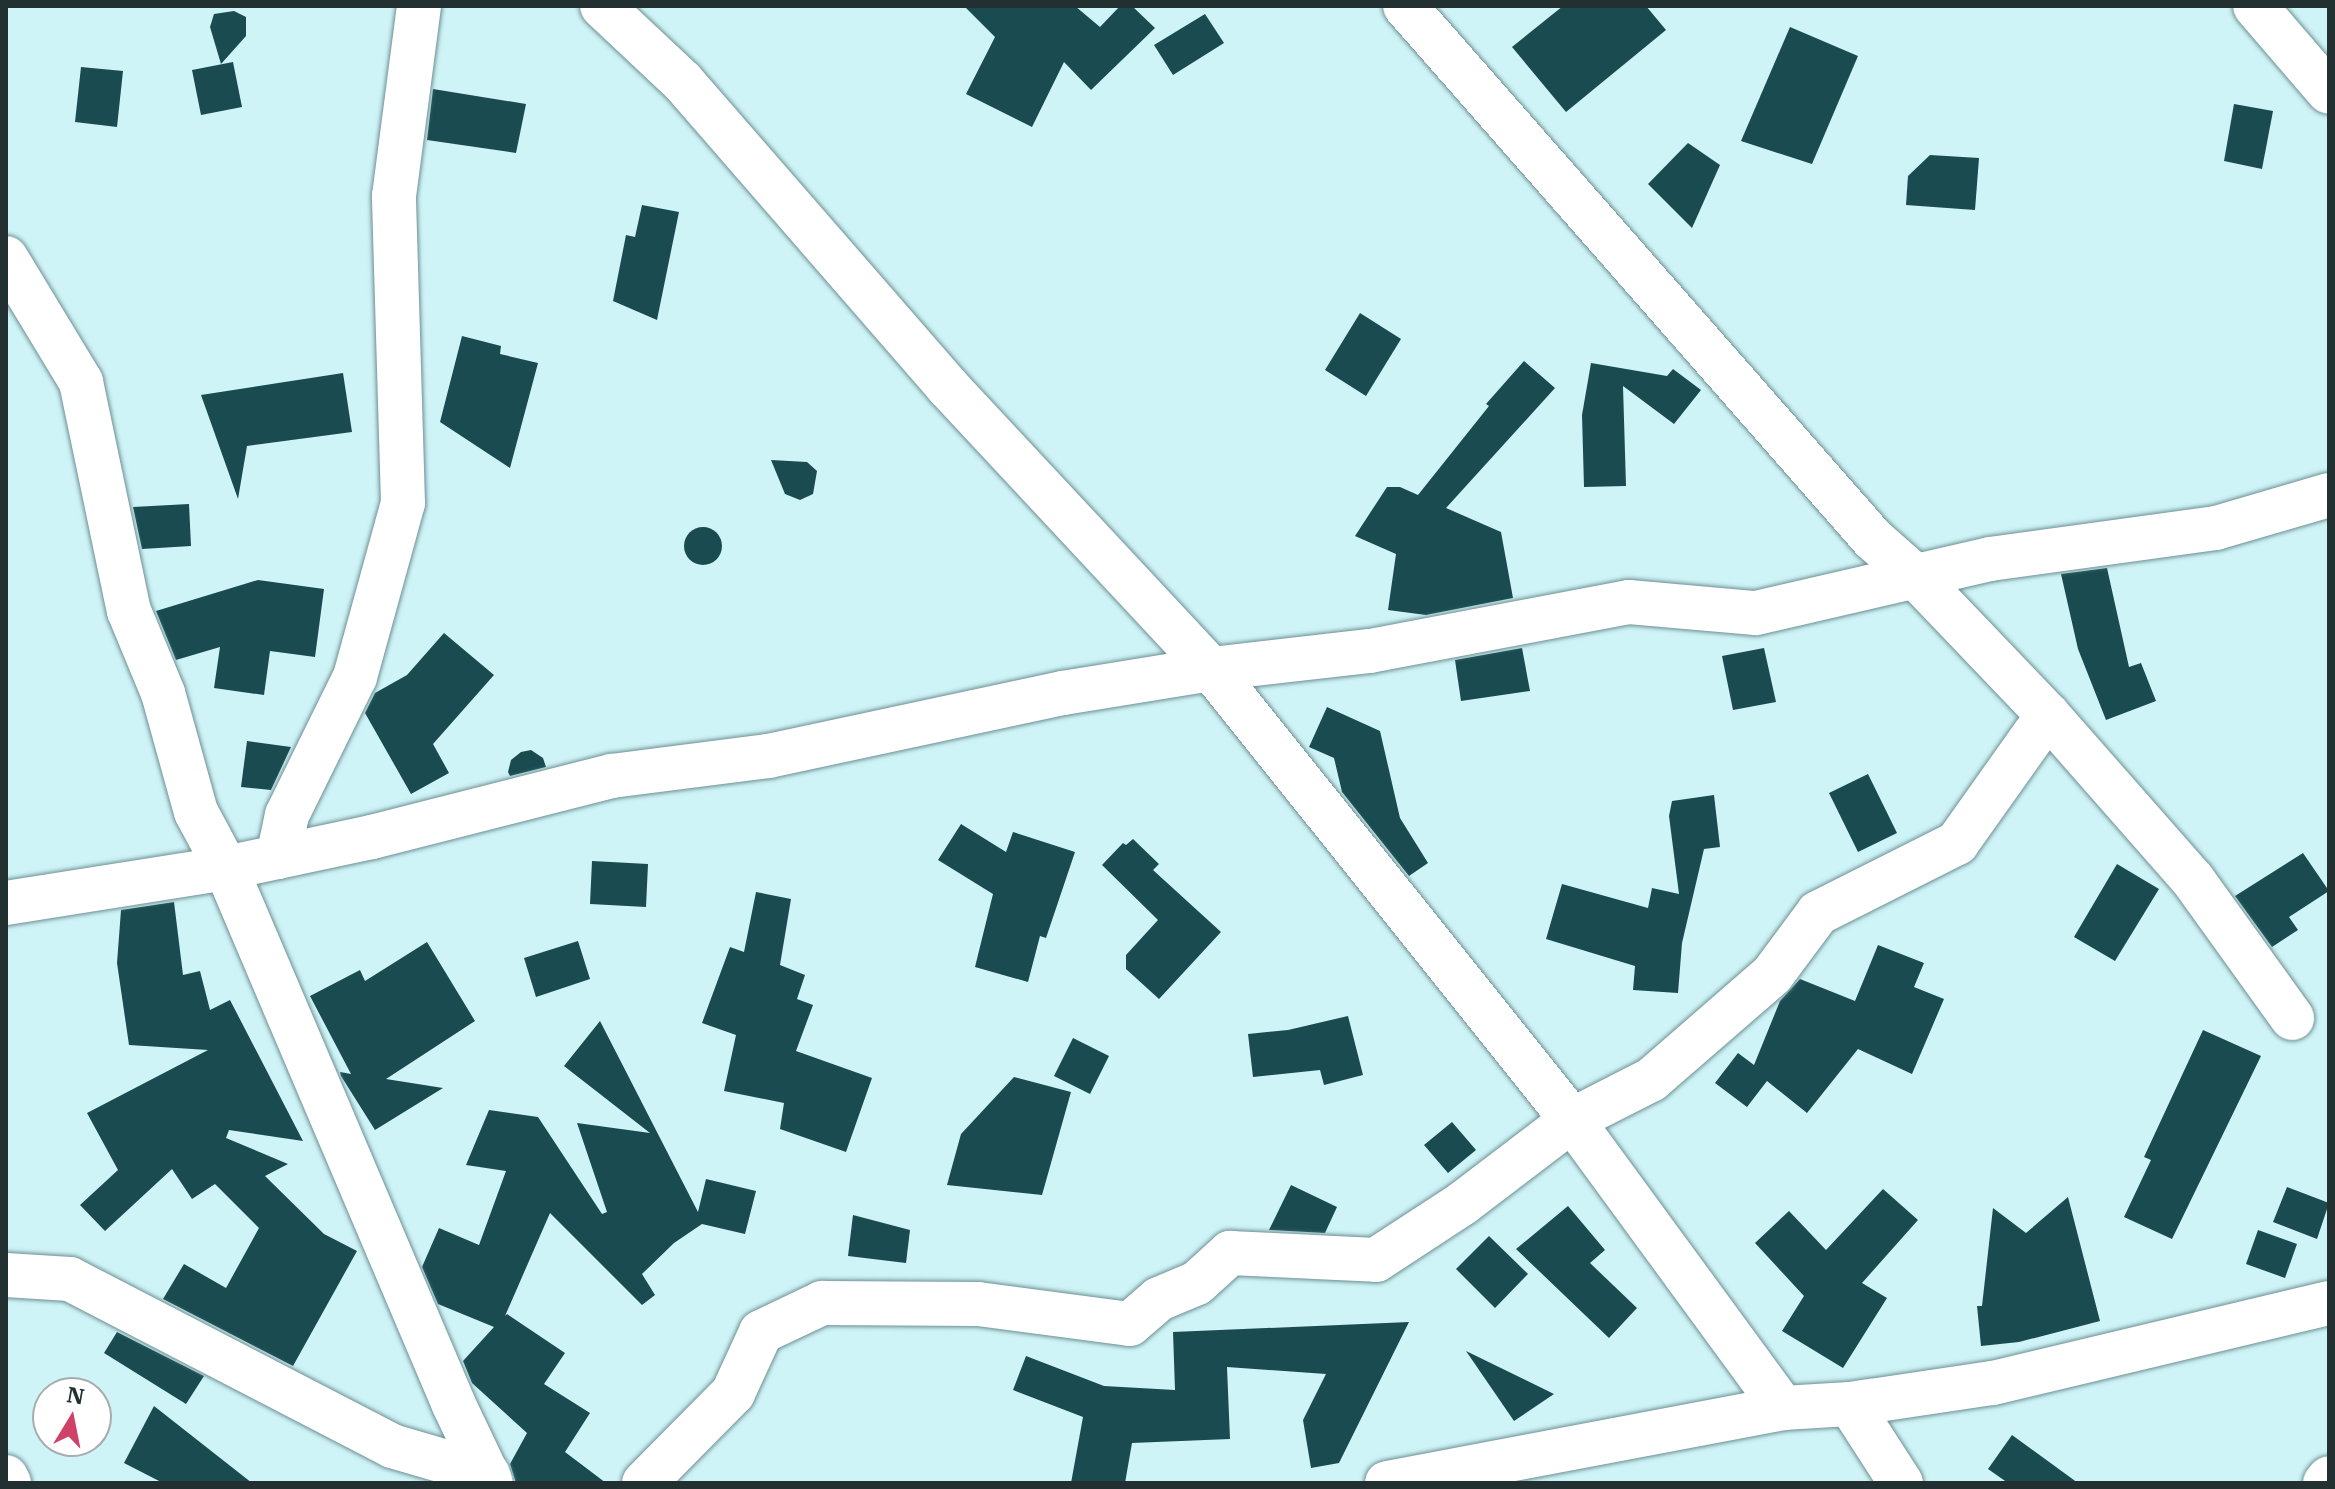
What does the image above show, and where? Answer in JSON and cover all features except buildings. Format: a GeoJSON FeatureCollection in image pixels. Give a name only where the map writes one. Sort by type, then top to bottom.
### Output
{"type":"FeatureCollection","features":[{"type":"Feature","properties":{"kind":"street"},"geometry":{"type":"LineString","coordinates":[[278,857],[287,815],[355,677],[403,503],[394,196],[419,6]]}},
{"type":"Feature","properties":{"kind":"street"},"geometry":{"type":"LineString","coordinates":[[602,6],[682,81],[948,387],[1211,669],[1572,1120],[1783,1408]]}},
{"type":"Feature","properties":{"kind":"street"},"geometry":{"type":"LineString","coordinates":[[1405,6],[1873,539],[1915,576],[2048,715],[2193,880],[2292,1018]]}},
{"type":"Feature","properties":{"kind":"street"},"geometry":{"type":"LineString","coordinates":[[2255,6],[2329,92]]}},
{"type":"Feature","properties":{"kind":"street"},"geometry":{"type":"LineString","coordinates":[[6,258],[81,382],[129,611],[163,693],[196,812],[226,868],[454,1405],[489,1479]]}},
{"type":"Feature","properties":{"kind":"street"},"geometry":{"type":"LineString","coordinates":[[6,903],[226,868],[372,837],[612,776],[769,756],[1063,693],[1211,669],[1370,651],[1629,602],[1756,613],[1990,559],[2216,528],[2329,495]]}},
{"type":"Feature","properties":{"kind":"street"},"geometry":{"type":"LineString","coordinates":[[644,1483],[733,1393],[761,1332],[822,1303],[978,1304],[1130,1324],[1159,1299],[1197,1283],[1230,1253],[1376,1260],[1463,1203],[1572,1120],[1651,1080],[1772,975],[1818,913],[1957,843],[2048,715]]}},
{"type":"Feature","properties":{"kind":"street"},"geometry":{"type":"LineString","coordinates":[[6,1275],[70,1279],[392,1446],[489,1479]]}},
{"type":"Feature","properties":{"kind":"street"},"geometry":{"type":"LineString","coordinates":[[1387,1483],[1783,1408],[1850,1404],[1993,1383],[2329,1303]]}},
{"type":"Feature","properties":{"kind":"street"},"geometry":{"type":"LineString","coordinates":[[1850,1404],[1901,1483]]}},
{"type":"Feature","properties":{"kind":"street"},"geometry":{"type":"LineString","coordinates":[[6,1477],[9,1483]]}},
{"type":"Feature","properties":{"kind":"street"},"geometry":{"type":"LineString","coordinates":[[2325,1483],[2329,1478]]}}]}
